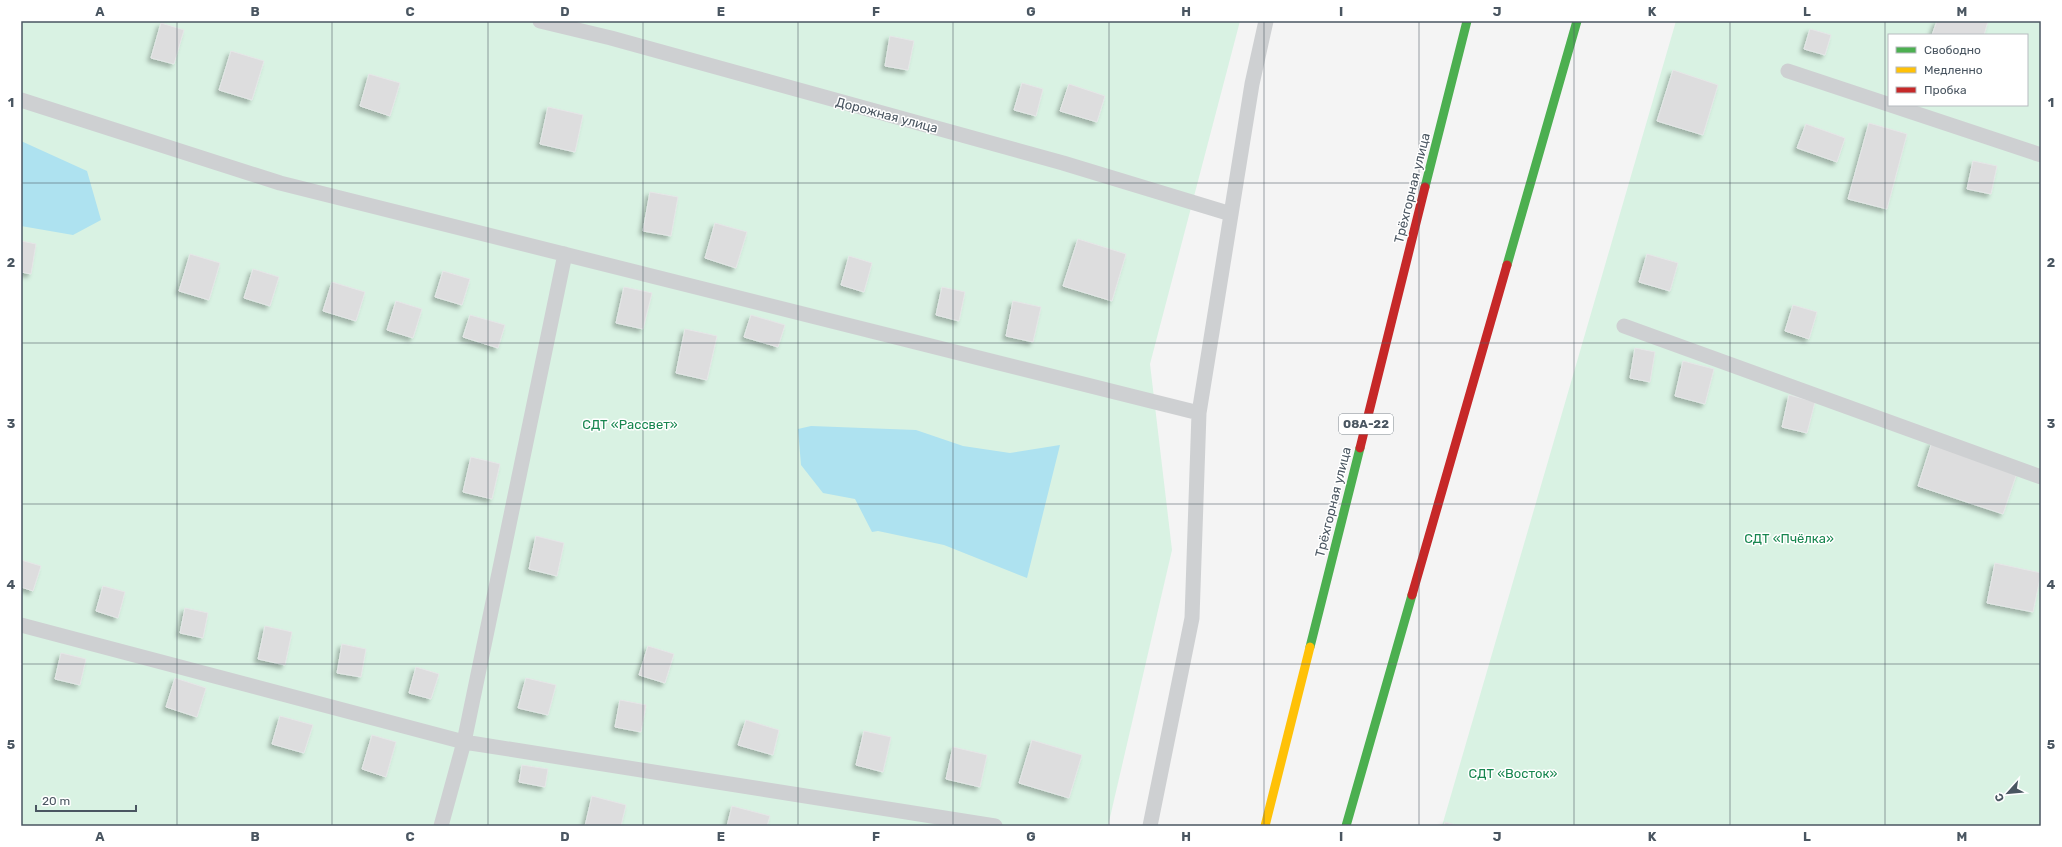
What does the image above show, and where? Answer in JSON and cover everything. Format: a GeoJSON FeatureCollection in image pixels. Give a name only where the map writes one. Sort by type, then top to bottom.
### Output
{"type":"FeatureCollection","features":[{"type":"Feature","properties":{"kind":"main road","name":"Трёхгорная улица"},"geometry":{"type":"LineString","coordinates":[[1265,826],[1467,21]]}},
{"type":"Feature","properties":{"kind":"main road"},"geometry":{"type":"LineString","coordinates":[[1346,826],[1577,21]]}},
{"type":"Feature","properties":{"kind":"lane","name":"Дорожная улица"},"geometry":{"type":"LineString","coordinates":[[540,21],[611,38],[1062,163],[1231,214]]}},
{"type":"Feature","properties":{"kind":"lane"},"geometry":{"type":"LineString","coordinates":[[1150,826],[1192,618],[1199,413],[1252,84],[1266,21]]}},
{"type":"Feature","properties":{"kind":"lane"},"geometry":{"type":"LineString","coordinates":[[1788,72],[1888,105]]}},
{"type":"Feature","properties":{"kind":"lane"},"geometry":{"type":"LineString","coordinates":[[21,100],[280,183],[1199,413]]}},
{"type":"Feature","properties":{"kind":"lane"},"geometry":{"type":"LineString","coordinates":[[1892,106],[2041,155]]}},
{"type":"Feature","properties":{"kind":"lane"},"geometry":{"type":"LineString","coordinates":[[441,826],[464,742],[565,254]]}},
{"type":"Feature","properties":{"kind":"lane"},"geometry":{"type":"LineString","coordinates":[[1624,326],[2041,477]]}},
{"type":"Feature","properties":{"kind":"lane"},"geometry":{"type":"LineString","coordinates":[[21,625],[464,742],[995,826]]}},
{"type":"Feature","properties":{"kind":"green space","name":"СДТ «Рассвет»"},"geometry":{"type":"Polygon","coordinates":[[[21,21],[1240,21],[1150,364],[1172,550],[1108,826],[21,826],[21,21]]]}},
{"type":"Feature","properties":{"kind":"green space","name":"СДТ «Пчёлка»"},"geometry":{"type":"Polygon","coordinates":[[[1676,21],[2041,21],[2041,826],[1442,826],[1676,21]]]}},
{"type":"Feature","properties":{"kind":"water"},"geometry":{"type":"Polygon","coordinates":[[[21,141],[87,171],[101,220],[73,235],[21,226],[21,141]]]}},
{"type":"Feature","properties":{"kind":"water"},"geometry":{"type":"Polygon","coordinates":[[[811,426],[916,430],[963,446],[1010,453],[1060,445],[1027,578],[944,545],[878,531],[872,532],[855,499],[823,493],[801,465],[798,429],[811,426]]]}},
{"type":"Feature","properties":{"kind":"building"},"geometry":{"type":"Polygon","coordinates":[[[1937,21],[1988,21],[1984,34],[1932,34],[1937,21]]]}},
{"type":"Feature","properties":{"kind":"building"},"geometry":{"type":"Polygon","coordinates":[[[161,23],[184,30],[174,64],[151,58],[161,23]]]}},
{"type":"Feature","properties":{"kind":"building"},"geometry":{"type":"Polygon","coordinates":[[[1810,29],[1831,35],[1825,55],[1804,49],[1810,29]]]}},
{"type":"Feature","properties":{"kind":"building"},"geometry":{"type":"Polygon","coordinates":[[[890,36],[914,41],[908,70],[885,66],[890,36]]]}},
{"type":"Feature","properties":{"kind":"building"},"geometry":{"type":"Polygon","coordinates":[[[231,51],[264,61],[252,100],[219,90],[231,51]]]}},
{"type":"Feature","properties":{"kind":"building"},"geometry":{"type":"Polygon","coordinates":[[[1673,70],[1718,85],[1703,135],[1657,121],[1673,70]]]}},
{"type":"Feature","properties":{"kind":"building"},"geometry":{"type":"Polygon","coordinates":[[[369,74],[400,83],[390,116],[360,106],[369,74]]]}},
{"type":"Feature","properties":{"kind":"building"},"geometry":{"type":"Polygon","coordinates":[[[1022,83],[1043,89],[1036,116],[1014,110],[1022,83]]]}},
{"type":"Feature","properties":{"kind":"building"},"geometry":{"type":"Polygon","coordinates":[[[1069,84],[1105,96],[1097,122],[1060,111],[1069,84]]]}},
{"type":"Feature","properties":{"kind":"building"},"geometry":{"type":"Polygon","coordinates":[[[548,107],[583,115],[575,152],[540,144],[548,107]]]}},
{"type":"Feature","properties":{"kind":"building"},"geometry":{"type":"Polygon","coordinates":[[[1869,123],[1907,134],[1887,209],[1848,199],[1869,123]]]}},
{"type":"Feature","properties":{"kind":"building"},"geometry":{"type":"Polygon","coordinates":[[[1806,124],[1845,138],[1837,162],[1797,148],[1806,124]]]}},
{"type":"Feature","properties":{"kind":"building"},"geometry":{"type":"Polygon","coordinates":[[[1973,161],[1997,166],[1991,194],[1967,189],[1973,161]]]}},
{"type":"Feature","properties":{"kind":"building"},"geometry":{"type":"Polygon","coordinates":[[[650,192],[678,197],[671,236],[643,231],[650,192]]]}},
{"type":"Feature","properties":{"kind":"building"},"geometry":{"type":"Polygon","coordinates":[[[715,223],[747,232],[736,268],[705,258],[715,223]]]}},
{"type":"Feature","properties":{"kind":"building"},"geometry":{"type":"Polygon","coordinates":[[[1078,239],[1126,254],[1112,301],[1063,286],[1078,239]]]}},
{"type":"Feature","properties":{"kind":"building"},"geometry":{"type":"Polygon","coordinates":[[[21,241],[36,244],[31,274],[21,272],[21,241]]]}},
{"type":"Feature","properties":{"kind":"building"},"geometry":{"type":"Polygon","coordinates":[[[190,254],[220,263],[209,300],[179,291],[190,254]]]}},
{"type":"Feature","properties":{"kind":"building"},"geometry":{"type":"Polygon","coordinates":[[[1647,254],[1678,263],[1670,291],[1639,282],[1647,254]]]}},
{"type":"Feature","properties":{"kind":"building"},"geometry":{"type":"Polygon","coordinates":[[[849,256],[872,263],[864,292],[841,285],[849,256]]]}},
{"type":"Feature","properties":{"kind":"building"},"geometry":{"type":"Polygon","coordinates":[[[253,269],[279,277],[270,306],[244,298],[253,269]]]}},
{"type":"Feature","properties":{"kind":"building"},"geometry":{"type":"Polygon","coordinates":[[[443,271],[470,279],[462,305],[435,297],[443,271]]]}},
{"type":"Feature","properties":{"kind":"building"},"geometry":{"type":"Polygon","coordinates":[[[332,282],[365,292],[356,321],[323,311],[332,282]]]}},
{"type":"Feature","properties":{"kind":"building"},"geometry":{"type":"Polygon","coordinates":[[[624,287],[652,293],[643,329],[616,323],[624,287]]]}},
{"type":"Feature","properties":{"kind":"building"},"geometry":{"type":"Polygon","coordinates":[[[942,287],[965,292],[959,321],[936,315],[942,287]]]}},
{"type":"Feature","properties":{"kind":"building"},"geometry":{"type":"Polygon","coordinates":[[[396,301],[422,309],[413,338],[387,330],[396,301]]]}},
{"type":"Feature","properties":{"kind":"building"},"geometry":{"type":"Polygon","coordinates":[[[1013,301],[1041,307],[1033,342],[1006,336],[1013,301]]]}},
{"type":"Feature","properties":{"kind":"building"},"geometry":{"type":"Polygon","coordinates":[[[1793,305],[1817,312],[1809,339],[1785,331],[1793,305]]]}},
{"type":"Feature","properties":{"kind":"building"},"geometry":{"type":"Polygon","coordinates":[[[470,315],[505,325],[498,348],[463,337],[470,315]]]}},
{"type":"Feature","properties":{"kind":"building"},"geometry":{"type":"Polygon","coordinates":[[[751,315],[785,325],[778,347],[744,337],[751,315]]]}},
{"type":"Feature","properties":{"kind":"building"},"geometry":{"type":"Polygon","coordinates":[[[685,329],[717,336],[707,380],[676,373],[685,329]]]}},
{"type":"Feature","properties":{"kind":"building"},"geometry":{"type":"Polygon","coordinates":[[[1635,348],[1655,352],[1650,382],[1630,378],[1635,348]]]}},
{"type":"Feature","properties":{"kind":"building"},"geometry":{"type":"Polygon","coordinates":[[[1683,361],[1714,369],[1705,404],[1675,396],[1683,361]]]}},
{"type":"Feature","properties":{"kind":"building"},"geometry":{"type":"Polygon","coordinates":[[[1789,395],[1815,402],[1807,433],[1782,427],[1789,395]]]}},
{"type":"Feature","properties":{"kind":"building"},"geometry":{"type":"Polygon","coordinates":[[[1932,442],[2018,470],[2003,514],[1918,486],[1932,442]]]}},
{"type":"Feature","properties":{"kind":"building"},"geometry":{"type":"Polygon","coordinates":[[[471,457],[500,464],[492,499],[463,492],[471,457]]]}},
{"type":"Feature","properties":{"kind":"building"},"geometry":{"type":"Polygon","coordinates":[[[536,536],[564,543],[557,576],[529,569],[536,536]]]}},
{"type":"Feature","properties":{"kind":"building"},"geometry":{"type":"Polygon","coordinates":[[[21,560],[41,566],[33,591],[21,587],[21,560]]]}},
{"type":"Feature","properties":{"kind":"building"},"geometry":{"type":"Polygon","coordinates":[[[1995,563],[2041,573],[2033,612],[1987,603],[1995,563]]]}},
{"type":"Feature","properties":{"kind":"building"},"geometry":{"type":"Polygon","coordinates":[[[103,586],[125,592],[118,618],[96,611],[103,586]]]}},
{"type":"Feature","properties":{"kind":"building"},"geometry":{"type":"Polygon","coordinates":[[[185,608],[208,613],[203,638],[180,633],[185,608]]]}},
{"type":"Feature","properties":{"kind":"building"},"geometry":{"type":"Polygon","coordinates":[[[265,626],[292,632],[285,665],[258,659],[265,626]]]}},
{"type":"Feature","properties":{"kind":"building"},"geometry":{"type":"Polygon","coordinates":[[[342,644],[366,649],[361,677],[337,673],[342,644]]]}},
{"type":"Feature","properties":{"kind":"building"},"geometry":{"type":"Polygon","coordinates":[[[648,646],[674,654],[665,683],[639,675],[648,646]]]}},
{"type":"Feature","properties":{"kind":"building"},"geometry":{"type":"Polygon","coordinates":[[[61,653],[86,659],[80,685],[55,679],[61,653]]]}},
{"type":"Feature","properties":{"kind":"building"},"geometry":{"type":"Polygon","coordinates":[[[416,667],[439,674],[431,699],[409,693],[416,667]]]}},
{"type":"Feature","properties":{"kind":"building"},"geometry":{"type":"Polygon","coordinates":[[[175,678],[206,688],[197,717],[166,707],[175,678]]]}},
{"type":"Feature","properties":{"kind":"building"},"geometry":{"type":"Polygon","coordinates":[[[526,678],[556,685],[548,715],[518,708],[526,678]]]}},
{"type":"Feature","properties":{"kind":"building"},"geometry":{"type":"Polygon","coordinates":[[[620,700],[646,705],[641,732],[615,727],[620,700]]]}},
{"type":"Feature","properties":{"kind":"building"},"geometry":{"type":"Polygon","coordinates":[[[280,716],[313,725],[304,753],[272,744],[280,716]]]}},
{"type":"Feature","properties":{"kind":"building"},"geometry":{"type":"Polygon","coordinates":[[[746,720],[779,730],[773,755],[738,745],[746,720]]]}},
{"type":"Feature","properties":{"kind":"building"},"geometry":{"type":"Polygon","coordinates":[[[864,731],[891,737],[883,772],[856,765],[864,731]]]}},
{"type":"Feature","properties":{"kind":"building"},"geometry":{"type":"Polygon","coordinates":[[[372,735],[396,742],[386,777],[362,769],[372,735]]]}},
{"type":"Feature","properties":{"kind":"building"},"geometry":{"type":"Polygon","coordinates":[[[1032,740],[1082,755],[1069,798],[1019,783],[1032,740]]]}},
{"type":"Feature","properties":{"kind":"building"},"geometry":{"type":"Polygon","coordinates":[[[953,747],[987,755],[980,787],[946,779],[953,747]]]}},
{"type":"Feature","properties":{"kind":"building"},"geometry":{"type":"Polygon","coordinates":[[[522,765],[548,769],[545,787],[519,782],[522,765]]]}},
{"type":"Feature","properties":{"kind":"building"},"geometry":{"type":"Polygon","coordinates":[[[592,796],[626,805],[621,826],[585,826],[592,796]]]}},
{"type":"Feature","properties":{"kind":"building"},"geometry":{"type":"Polygon","coordinates":[[[732,806],[770,816],[767,826],[727,826],[732,806]]]}},
{"type":"Feature","properties":{"kind":"building"},"geometry":{"type":"Polygon","coordinates":[[[1445,822],[1459,826],[1444,826],[1445,822]]]}},
{"type":"Feature","properties":{"kind":"traffic: fast"},"geometry":{"type":"LineString","coordinates":[[1425,187],[1467,21]]}},
{"type":"Feature","properties":{"kind":"traffic: fast"},"geometry":{"type":"LineString","coordinates":[[1507,265],[1577,21]]}},
{"type":"Feature","properties":{"kind":"traffic: fast"},"geometry":{"type":"LineString","coordinates":[[1310,647],[1360,448]]}},
{"type":"Feature","properties":{"kind":"traffic: fast"},"geometry":{"type":"LineString","coordinates":[[1346,826],[1412,595]]}},
{"type":"Feature","properties":{"kind":"traffic: slow"},"geometry":{"type":"LineString","coordinates":[[1265,826],[1310,647]]}},
{"type":"Feature","properties":{"kind":"traffic: jam"},"geometry":{"type":"LineString","coordinates":[[1360,448],[1425,187]]}},
{"type":"Feature","properties":{"kind":"traffic: jam"},"geometry":{"type":"LineString","coordinates":[[1412,595],[1507,265]]}},
{"type":"Feature","properties":{"kind":"park label","name":"СДТ «Восток»"},"geometry":{"type":"Point","coordinates":[1513,773]}}]}
